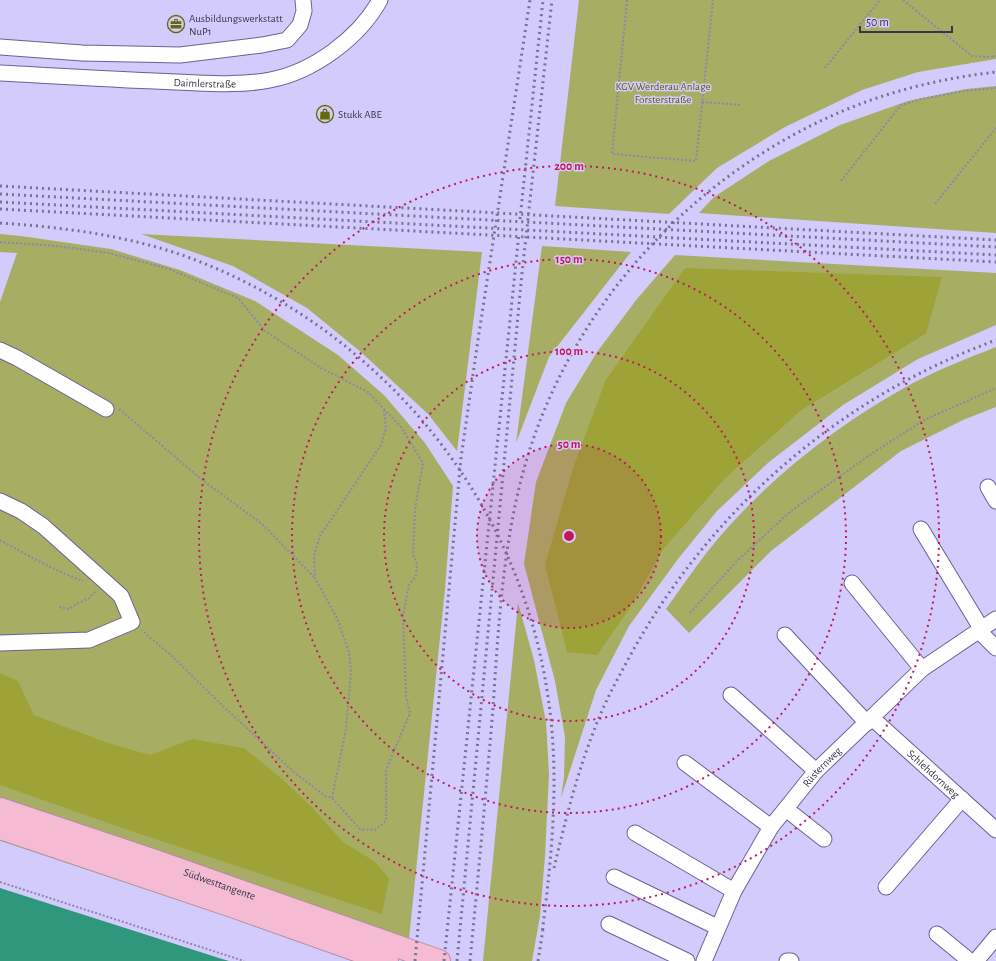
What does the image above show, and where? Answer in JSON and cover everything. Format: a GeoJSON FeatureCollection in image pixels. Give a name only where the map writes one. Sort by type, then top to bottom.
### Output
{"type":"FeatureCollection","features":[{"type":"Feature","properties":{"kind":"highway","name":"Südwesttangente"},"geometry":{"type":"LineString","coordinates":[[0,809],[169,866],[439,961]]}},
{"type":"Feature","properties":{"kind":"highway","name":"Südwesttangente"},"geometry":{"type":"LineString","coordinates":[[0,828],[387,961]]}},
{"type":"Feature","properties":{"kind":"street"},"geometry":{"type":"LineString","coordinates":[[0,47],[82,53],[180,55],[262,45],[287,40],[300,25],[304,11],[303,0]]}},
{"type":"Feature","properties":{"kind":"street","name":"Daimlerstraße"},"geometry":{"type":"LineString","coordinates":[[0,73],[100,79],[224,83],[249,83],[271,80],[314,64],[333,51],[352,35],[365,21],[380,0]]}},
{"type":"Feature","properties":{"kind":"street"},"geometry":{"type":"LineString","coordinates":[[0,350],[17,358],[106,409]]}},
{"type":"Feature","properties":{"kind":"street"},"geometry":{"type":"LineString","coordinates":[[988,487],[996,501]]}},
{"type":"Feature","properties":{"kind":"street"},"geometry":{"type":"LineString","coordinates":[[0,501],[21,511],[43,526],[105,587],[121,596],[132,622],[89,640],[0,643]]}},
{"type":"Feature","properties":{"kind":"street"},"geometry":{"type":"LineString","coordinates":[[921,529],[979,629],[996,648]]}},
{"type":"Feature","properties":{"kind":"street"},"geometry":{"type":"LineString","coordinates":[[852,583],[922,669]]}},
{"type":"Feature","properties":{"kind":"street","name":"Rüsternweg"},"geometry":{"type":"LineString","coordinates":[[704,961],[734,891],[771,827],[816,772],[922,669],[979,629],[996,619]]}},
{"type":"Feature","properties":{"kind":"street","name":"Schlehdornweg"},"geometry":{"type":"LineString","coordinates":[[785,635],[870,720],[996,830]]}},
{"type":"Feature","properties":{"kind":"street"},"geometry":{"type":"LineString","coordinates":[[731,695],[816,772]]}},
{"type":"Feature","properties":{"kind":"street"},"geometry":{"type":"LineString","coordinates":[[685,763],[771,827]]}},
{"type":"Feature","properties":{"kind":"street"},"geometry":{"type":"LineString","coordinates":[[886,887],[962,799]]}},
{"type":"Feature","properties":{"kind":"street"},"geometry":{"type":"LineString","coordinates":[[786,809],[824,839]]}},
{"type":"Feature","properties":{"kind":"street"},"geometry":{"type":"LineString","coordinates":[[635,833],[734,891]]}},
{"type":"Feature","properties":{"kind":"street"},"geometry":{"type":"LineString","coordinates":[[614,877],[718,927]]}},
{"type":"Feature","properties":{"kind":"street"},"geometry":{"type":"LineString","coordinates":[[609,924],[687,961]]}},
{"type":"Feature","properties":{"kind":"street"},"geometry":{"type":"LineString","coordinates":[[937,934],[970,961]]}},
{"type":"Feature","properties":{"kind":"street"},"geometry":{"type":"LineString","coordinates":[[976,961],[996,937]]}},
{"type":"Feature","properties":{"kind":"path"},"geometry":{"type":"LineString","coordinates":[[627,0],[612,154],[696,161],[713,0]]}},
{"type":"Feature","properties":{"kind":"path"},"geometry":{"type":"LineString","coordinates":[[825,68],[880,0]]}},
{"type":"Feature","properties":{"kind":"path"},"geometry":{"type":"LineString","coordinates":[[903,0],[972,56],[987,57],[995,55]]}},
{"type":"Feature","properties":{"kind":"path"},"geometry":{"type":"LineString","coordinates":[[841,181],[901,105],[921,99],[996,88]]}},
{"type":"Feature","properties":{"kind":"path"},"geometry":{"type":"LineString","coordinates":[[702,102],[742,105]]}},
{"type":"Feature","properties":{"kind":"path"},"geometry":{"type":"LineString","coordinates":[[935,204],[996,128]]}},
{"type":"Feature","properties":{"kind":"path"},"geometry":{"type":"LineString","coordinates":[[0,242],[57,246],[109,253],[169,269],[238,298],[265,331],[321,368],[368,392],[401,427],[424,463],[415,510],[413,554],[417,564],[416,576],[409,585],[403,616],[406,696],[410,713],[386,770],[386,821],[375,830],[360,829],[332,798],[325,796],[296,774],[173,657],[132,622]]}},
{"type":"Feature","properties":{"kind":"path"},"geometry":{"type":"LineString","coordinates":[[690,613],[737,561],[791,512],[874,452],[924,420],[996,388]]}},
{"type":"Feature","properties":{"kind":"path"},"geometry":{"type":"LineString","coordinates":[[106,409],[119,409],[201,479],[262,524],[315,578],[337,618],[349,652],[351,672],[346,729],[332,798]]}},
{"type":"Feature","properties":{"kind":"path"},"geometry":{"type":"LineString","coordinates":[[315,578],[314,556],[320,536],[381,445],[386,428],[384,409]]}},
{"type":"Feature","properties":{"kind":"path"},"geometry":{"type":"LineString","coordinates":[[0,540],[41,563],[105,587]]}},
{"type":"Feature","properties":{"kind":"path"},"geometry":{"type":"LineString","coordinates":[[59,607],[69,609],[90,598],[92,594],[105,587]]}},
{"type":"Feature","properties":{"kind":"path"},"geometry":{"type":"LineString","coordinates":[[0,882],[244,961]]}},
{"type":"Feature","properties":{"kind":"green space","name":"KGV Werderau Anlage Forsterstraße"},"geometry":{"type":"Polygon","coordinates":[[[579,0],[996,0],[996,59],[918,72],[862,90],[785,127],[717,168],[669,214],[555,206],[579,0]]]}},
{"type":"Feature","properties":{"kind":"green space"},"geometry":{"type":"Polygon","coordinates":[[[996,86],[996,233],[699,213],[714,197],[769,161],[840,125],[908,101],[966,89],[996,86]]]}},
{"type":"Feature","properties":{"kind":"green space"},"geometry":{"type":"Polygon","coordinates":[[[0,234],[111,249],[180,270],[255,301],[338,355],[384,395],[425,443],[453,486],[445,589],[409,939],[0,801],[0,302],[17,253],[0,252],[0,234]]]}},
{"type":"Feature","properties":{"kind":"green space"},"geometry":{"type":"Polygon","coordinates":[[[141,234],[482,252],[457,451],[428,414],[362,353],[307,308],[233,266],[141,234]]]}},
{"type":"Feature","properties":{"kind":"green space"},"geometry":{"type":"Polygon","coordinates":[[[542,246],[631,252],[549,357],[516,443],[542,246]]]}},
{"type":"Feature","properties":{"kind":"green space"},"geometry":{"type":"Polygon","coordinates":[[[675,255],[996,273],[996,325],[918,359],[843,405],[769,462],[717,511],[678,559],[629,626],[596,690],[561,798],[564,777],[565,737],[555,681],[524,564],[536,482],[566,403],[597,352],[637,299],[675,255]],[[685,269],[606,379],[630,608],[664,549],[725,479],[801,411],[926,334],[685,269]]]}},
{"type":"Feature","properties":{"kind":"green space"},"geometry":{"type":"Polygon","coordinates":[[[996,347],[996,407],[963,420],[901,451],[771,551],[689,633],[666,609],[704,556],[730,525],[771,484],[816,446],[863,413],[913,383],[944,368],[996,347]]]}},
{"type":"Feature","properties":{"kind":"green space"},"geometry":{"type":"Polygon","coordinates":[[[518,603],[534,660],[546,722],[549,774],[540,916],[532,961],[483,961],[518,603]]]}},
{"type":"Feature","properties":{"kind":"shaded area"},"geometry":{"type":"Polygon","coordinates":[[[685,268],[942,277],[926,334],[801,411],[725,479],[664,549],[630,608],[597,655],[567,652],[545,565],[573,468],[606,379],[685,268]]]}},
{"type":"Feature","properties":{"kind":"shaded area"},"geometry":{"type":"Polygon","coordinates":[[[0,673],[18,681],[34,715],[108,743],[150,755],[192,739],[244,748],[281,778],[312,807],[343,842],[374,861],[389,878],[382,914],[128,830],[0,785],[0,673]]]}},
{"type":"Feature","properties":{"kind":"shaded area"},"geometry":{"type":"Polygon","coordinates":[[[0,888],[219,958],[229,961],[0,961],[0,888]]]}},
{"type":"Feature","properties":{"kind":"railway"},"geometry":{"type":"LineString","coordinates":[[415,961],[461,458],[530,0]]}},
{"type":"Feature","properties":{"kind":"railway"},"geometry":{"type":"LineString","coordinates":[[520,219],[543,0]]}},
{"type":"Feature","properties":{"kind":"railway"},"geometry":{"type":"LineString","coordinates":[[457,961],[522,273],[552,0]]}},
{"type":"Feature","properties":{"kind":"railway"},"geometry":{"type":"LineString","coordinates":[[470,961],[493,708],[499,623],[509,539],[520,484],[539,423],[566,364],[599,310],[639,259],[684,213],[733,173],[787,138],[863,103],[882,96],[938,81],[996,72]]}},
{"type":"Feature","properties":{"kind":"railway"},"geometry":{"type":"LineString","coordinates":[[0,186],[996,240]]}},
{"type":"Feature","properties":{"kind":"railway"},"geometry":{"type":"LineString","coordinates":[[0,194],[996,247]]}},
{"type":"Feature","properties":{"kind":"railway"},"geometry":{"type":"LineString","coordinates":[[0,202],[996,255]]}},
{"type":"Feature","properties":{"kind":"railway"},"geometry":{"type":"LineString","coordinates":[[0,209],[996,262]]}},
{"type":"Feature","properties":{"kind":"railway"},"geometry":{"type":"LineString","coordinates":[[0,223],[92,233],[137,242],[182,255],[252,285],[317,325],[375,372],[426,426],[470,486],[506,552],[532,623],[548,697],[554,756],[553,816],[549,875],[542,934]]}},
{"type":"Feature","properties":{"kind":"railway"},"geometry":{"type":"LineString","coordinates":[[444,961],[519,233]]}},
{"type":"Feature","properties":{"kind":"railway"},"geometry":{"type":"LineString","coordinates":[[554,868],[581,766],[597,723],[615,683],[664,601],[700,552],[741,506],[785,464],[833,426],[884,393],[939,364],[996,340]]}},
{"type":"Feature","properties":{"kind":"railway"},"geometry":{"type":"LineString","coordinates":[[538,961],[543,929]]}},
{"type":"Feature","properties":{"kind":"place","name":"Ausbildungswerkstatt NuP1"},"geometry":{"type":"Point","coordinates":[176,24]}},
{"type":"Feature","properties":{"kind":"place","name":"Stukk ABE"},"geometry":{"type":"Point","coordinates":[325,114]}}]}
